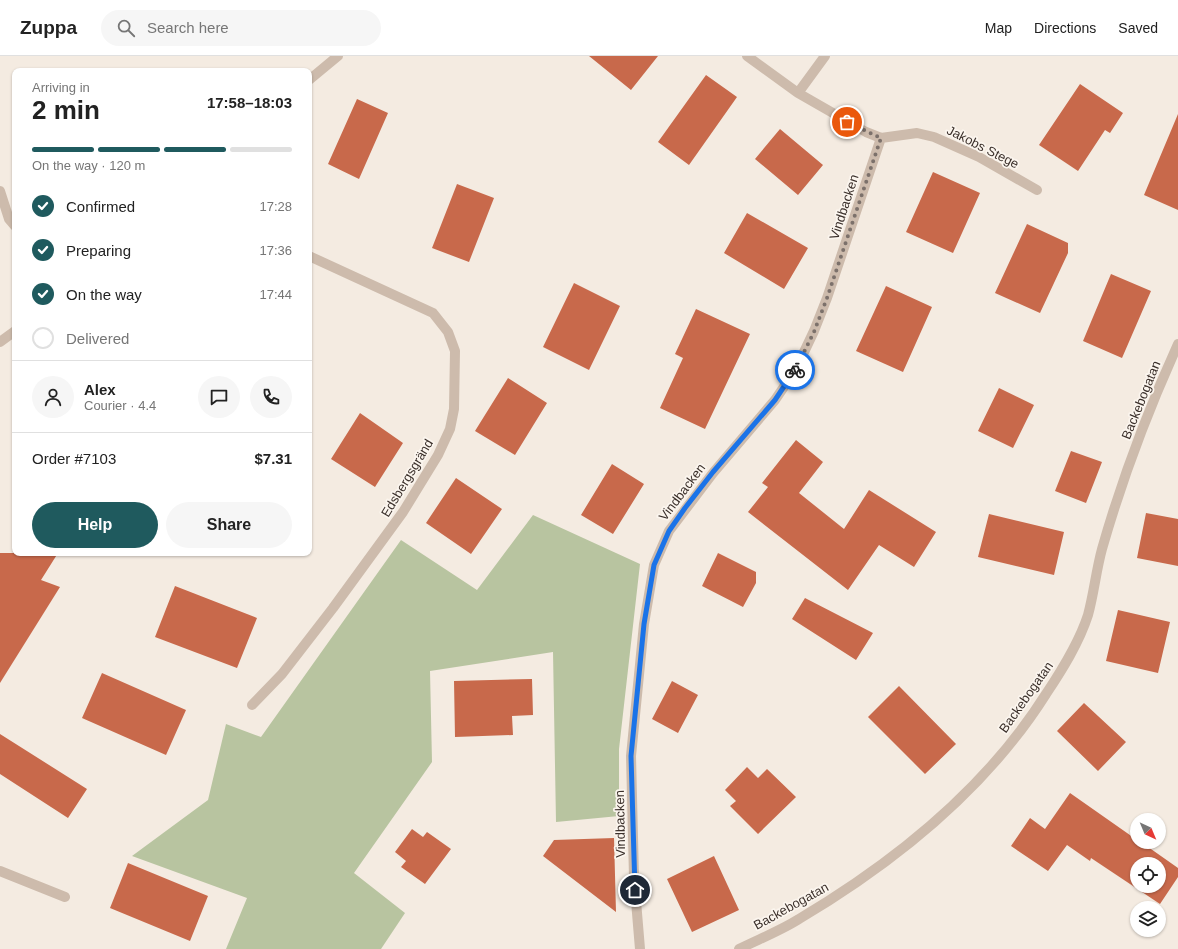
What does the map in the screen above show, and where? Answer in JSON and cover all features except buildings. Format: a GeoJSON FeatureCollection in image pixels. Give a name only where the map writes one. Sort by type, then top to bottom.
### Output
{"type":"FeatureCollection","features":[{"type":"Feature","properties":{"kind":"street"},"geometry":{"type":"LineString","coordinates":[[312,78],[338,56]]}},
{"type":"Feature","properties":{"kind":"street"},"geometry":{"type":"LineString","coordinates":[[747,56],[798,93],[866,132],[881,138]]}},
{"type":"Feature","properties":{"kind":"street"},"geometry":{"type":"LineString","coordinates":[[798,93],[825,56]]}},
{"type":"Feature","properties":{"kind":"street","name":"Jakobs Stege"},"geometry":{"type":"LineString","coordinates":[[881,138],[917,133],[934,137],[980,157],[1037,190]]}},
{"type":"Feature","properties":{"kind":"street","name":"Vindbacken"},"geometry":{"type":"LineString","coordinates":[[640,949],[634,876],[631,756],[644,624],[654,565],[669,531],[685,508],[713,472],[775,400],[796,368],[814,332],[827,298],[881,138]]}},
{"type":"Feature","properties":{"kind":"street"},"geometry":{"type":"LineString","coordinates":[[0,191],[9,220],[12,223]]}},
{"type":"Feature","properties":{"kind":"street","name":"Edsbergsgränd"},"geometry":{"type":"LineString","coordinates":[[252,705],[286,668],[333,608],[403,512],[438,455],[450,429],[454,409],[455,350],[448,332],[433,313],[312,257]]}},
{"type":"Feature","properties":{"kind":"street"},"geometry":{"type":"LineString","coordinates":[[0,342],[12,333]]}},
{"type":"Feature","properties":{"kind":"street","name":"Backebogatan"},"geometry":{"type":"LineString","coordinates":[[739,949],[797,920],[877,869],[909,844],[979,780],[1035,712],[1071,652],[1088,614],[1101,551],[1153,400],[1178,344]]}},
{"type":"Feature","properties":{"kind":"street"},"geometry":{"type":"LineString","coordinates":[[0,871],[65,897]]}},
{"type":"Feature","properties":{"kind":"green space"},"geometry":{"type":"Polygon","coordinates":[[[533,515],[640,564],[619,749],[619,816],[556,822],[553,652],[430,671],[432,762],[354,873],[405,913],[381,949],[226,949],[247,898],[132,856],[208,800],[226,724],[261,737],[401,540],[477,590],[533,515]]]}},
{"type":"Feature","properties":{"kind":"way so far"},"geometry":{"type":"LineString","coordinates":[[795,370],[814,332],[827,298],[881,138],[847,122]]}},
{"type":"Feature","properties":{"kind":"route"},"geometry":{"type":"LineString","coordinates":[[635,890],[631,756],[644,624],[654,565],[669,531],[685,508],[713,472],[775,400],[795,370]]}}]}
